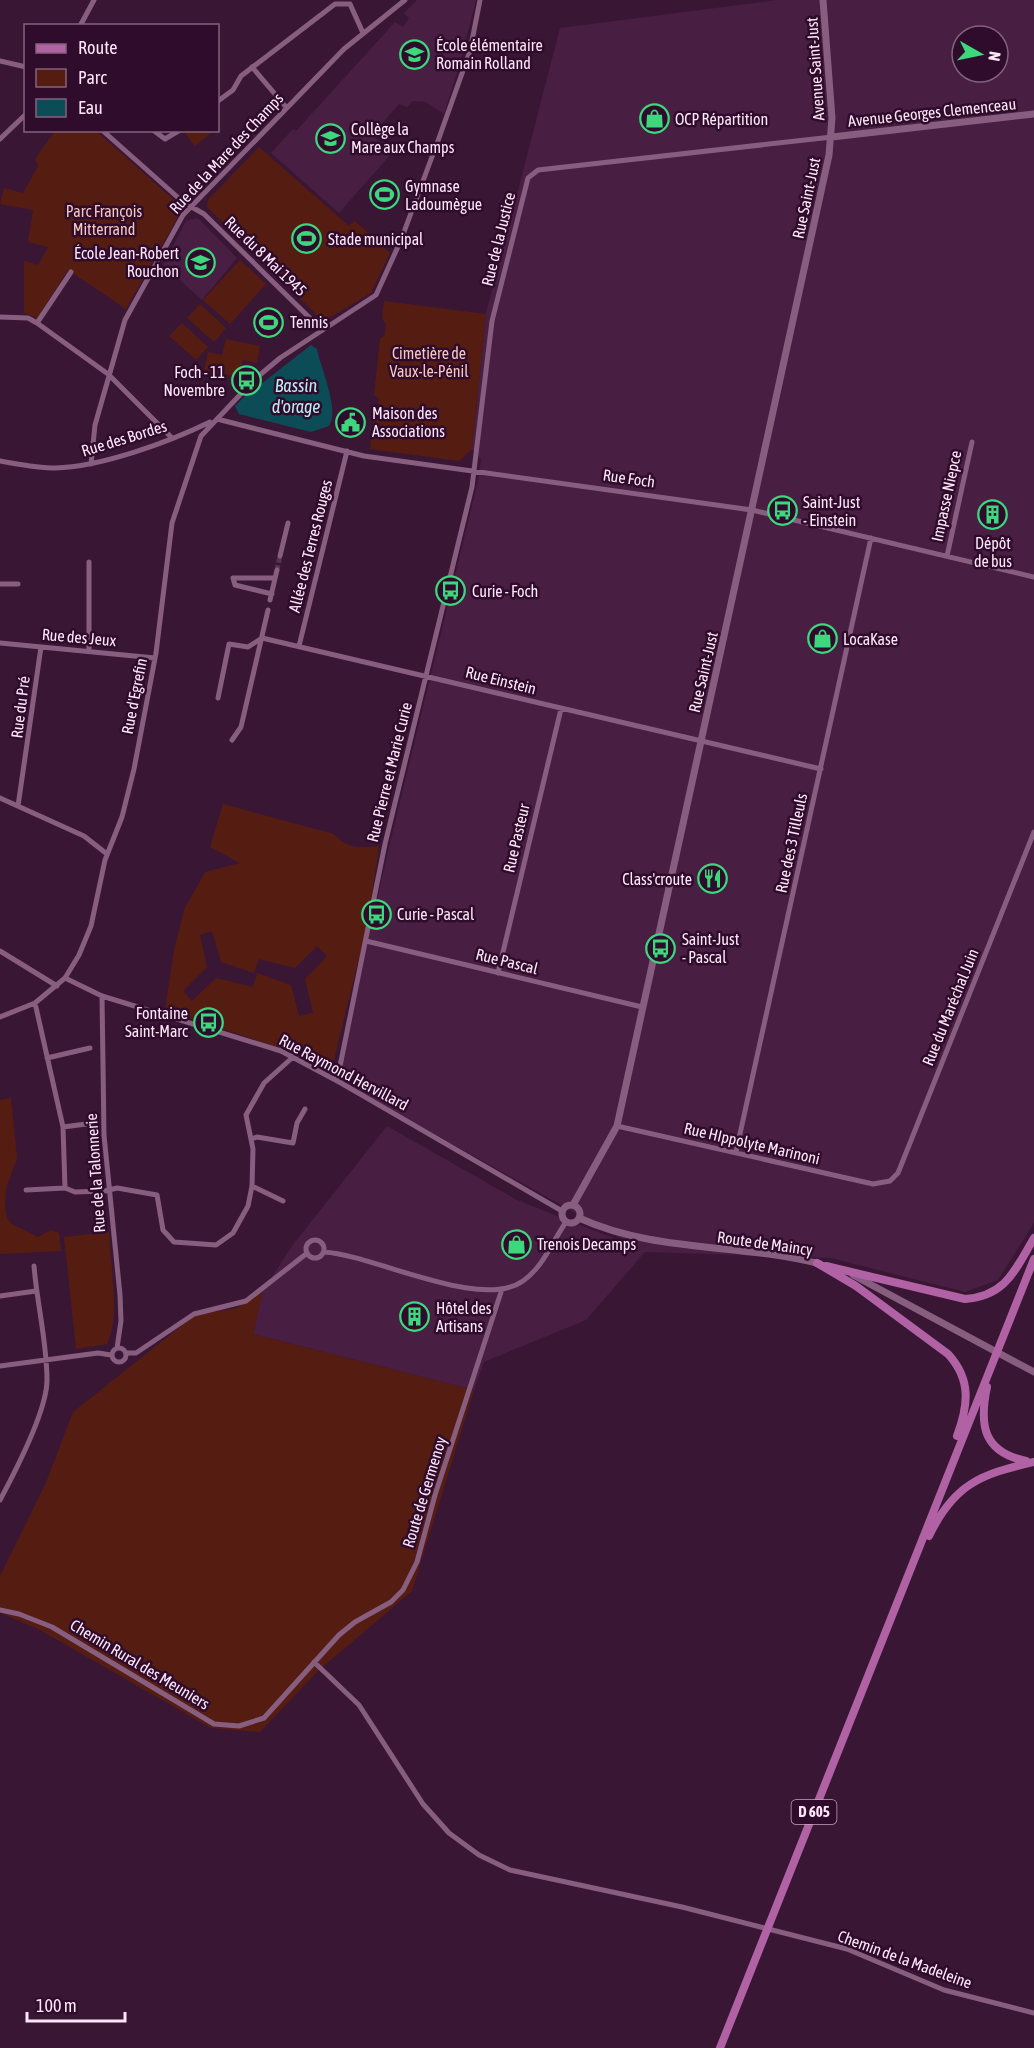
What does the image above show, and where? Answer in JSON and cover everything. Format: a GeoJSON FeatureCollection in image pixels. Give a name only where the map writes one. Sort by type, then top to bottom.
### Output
{"type":"FeatureCollection","features":[{"type":"Feature","properties":{"kind":"main road"},"geometry":{"type":"LineString","coordinates":[[817,1263],[964,1299],[980,1298],[994,1293],[1006,1283],[1034,1238]]}},
{"type":"Feature","properties":{"kind":"main road","name":"D 605"},"geometry":{"type":"LineString","coordinates":[[720,2048],[1034,1259]]}},
{"type":"Feature","properties":{"kind":"main road"},"geometry":{"type":"LineString","coordinates":[[817,1263],[856,1286],[948,1354],[959,1366],[965,1383],[966,1404],[948,1474]]}},
{"type":"Feature","properties":{"kind":"main road"},"geometry":{"type":"LineString","coordinates":[[992,1366],[984,1404],[983,1423],[987,1434],[991,1442],[1007,1456],[1033,1462]]}},
{"type":"Feature","properties":{"kind":"main road"},"geometry":{"type":"LineString","coordinates":[[908,1576],[939,1516],[959,1493],[978,1479],[995,1471],[1033,1462]]}},
{"type":"Feature","properties":{"kind":"street"},"geometry":{"type":"LineString","coordinates":[[81,24],[94,0]]}},
{"type":"Feature","properties":{"kind":"street","name":"Rue de la Mare des Champs"},"geometry":{"type":"LineString","coordinates":[[91,464],[95,425],[125,320],[172,232],[190,206],[286,107],[363,33],[405,0]]}},
{"type":"Feature","properties":{"kind":"street","name":"Rue d'Egrefin"},"geometry":{"type":"LineString","coordinates":[[0,1017],[36,1003],[65,978],[79,955],[91,926],[107,854],[130,788],[155,658],[172,523],[201,436],[255,379],[321,329],[376,295],[436,148],[470,51],[480,0]]}},
{"type":"Feature","properties":{"kind":"street","name":"Avenue Saint-Just"},"geometry":{"type":"LineString","coordinates":[[823,0],[832,136]]}},
{"type":"Feature","properties":{"kind":"street"},"geometry":{"type":"LineString","coordinates":[[219,100],[233,90],[241,76],[335,3],[350,4],[363,33]]}},
{"type":"Feature","properties":{"kind":"street"},"geometry":{"type":"LineString","coordinates":[[0,61],[24,67]]}},
{"type":"Feature","properties":{"kind":"street"},"geometry":{"type":"LineString","coordinates":[[252,67],[286,107]]}},
{"type":"Feature","properties":{"kind":"street","name":"Avenue Georges Clemenceau"},"geometry":{"type":"LineString","coordinates":[[832,136],[1034,114]]}},
{"type":"Feature","properties":{"kind":"street"},"geometry":{"type":"LineString","coordinates":[[0,139],[24,116]]}},
{"type":"Feature","properties":{"kind":"street","name":"Rue du 8 Mai 1945"},"geometry":{"type":"LineString","coordinates":[[104,132],[190,206],[204,214],[321,329]]}},
{"type":"Feature","properties":{"kind":"street"},"geometry":{"type":"LineString","coordinates":[[156,132],[165,139],[177,132]]}},
{"type":"Feature","properties":{"kind":"street","name":"Rue de la Justice"},"geometry":{"type":"LineString","coordinates":[[474,470],[492,321],[522,193],[533,173],[832,136]]}},
{"type":"Feature","properties":{"kind":"street","name":"Rue Saint-Just"},"geometry":{"type":"LineString","coordinates":[[573,1205],[617,1126],[832,136]]}},
{"type":"Feature","properties":{"kind":"street"},"geometry":{"type":"LineString","coordinates":[[37,323],[71,272]]}},
{"type":"Feature","properties":{"kind":"street"},"geometry":{"type":"LineString","coordinates":[[0,316],[28,318],[37,323],[108,374],[172,438]]}},
{"type":"Feature","properties":{"kind":"street","name":"Rue Foch"},"geometry":{"type":"LineString","coordinates":[[217,419],[347,452],[752,510],[1034,577]]}},
{"type":"Feature","properties":{"kind":"street","name":"Rue des Bordes"},"geometry":{"type":"LineString","coordinates":[[0,461],[48,468],[91,464],[172,438],[217,419]]}},
{"type":"Feature","properties":{"kind":"street","name":"Impasse Niepce"},"geometry":{"type":"LineString","coordinates":[[947,556],[972,442]]}},
{"type":"Feature","properties":{"kind":"street","name":"Allée des Terres Rouges"},"geometry":{"type":"LineString","coordinates":[[299,646],[347,452]]}},
{"type":"Feature","properties":{"kind":"street","name":"Rue Pierre et Marie Curie"},"geometry":{"type":"LineString","coordinates":[[337,1081],[385,843],[474,470]]}},
{"type":"Feature","properties":{"kind":"street"},"geometry":{"type":"LineString","coordinates":[[280,556],[288,523]]}},
{"type":"Feature","properties":{"kind":"street","name":"Rue des 3 Tilleuls"},"geometry":{"type":"LineString","coordinates":[[736,1152],[871,538]]}},
{"type":"Feature","properties":{"kind":"street"},"geometry":{"type":"LineString","coordinates":[[89,562],[89,651]]}},
{"type":"Feature","properties":{"kind":"street"},"geometry":{"type":"LineString","coordinates":[[275,578],[233,578],[235,585],[271,597],[277,570]]}},
{"type":"Feature","properties":{"kind":"street"},"geometry":{"type":"LineString","coordinates":[[0,584],[18,584]]}},
{"type":"Feature","properties":{"kind":"street"},"geometry":{"type":"LineString","coordinates":[[232,740],[240,727],[268,610]]}},
{"type":"Feature","properties":{"kind":"street","name":"Rue Einstein"},"geometry":{"type":"LineString","coordinates":[[218,698],[229,644],[248,647],[262,638],[821,769]]}},
{"type":"Feature","properties":{"kind":"street","name":"Rue des Jeux"},"geometry":{"type":"LineString","coordinates":[[0,643],[155,658]]}},
{"type":"Feature","properties":{"kind":"street","name":"Rue du Pré"},"geometry":{"type":"LineString","coordinates":[[18,806],[41,647]]}},
{"type":"Feature","properties":{"kind":"street","name":"Rue Pasteur"},"geometry":{"type":"LineString","coordinates":[[498,973],[561,709]]}},
{"type":"Feature","properties":{"kind":"street"},"geometry":{"type":"LineString","coordinates":[[0,798],[84,836],[107,854]]}},
{"type":"Feature","properties":{"kind":"street","name":"Rue du Maréchal Juin"},"geometry":{"type":"LineString","coordinates":[[882,1184],[890,1181],[898,1173],[1034,832]]}},
{"type":"Feature","properties":{"kind":"street","name":"Rue Pascal"},"geometry":{"type":"LineString","coordinates":[[366,941],[642,1007]]}},
{"type":"Feature","properties":{"kind":"street"},"geometry":{"type":"LineString","coordinates":[[0,951],[57,986]]}},
{"type":"Feature","properties":{"kind":"street","name":"Rue Raymond Hervillard"},"geometry":{"type":"LineString","coordinates":[[65,978],[102,996],[252,1041],[293,1058],[562,1211]]}},
{"type":"Feature","properties":{"kind":"street","name":"Rue de la Talonnerie"},"geometry":{"type":"LineString","coordinates":[[102,996],[104,1135],[120,1295],[121,1321],[117,1348]]}},
{"type":"Feature","properties":{"kind":"street"},"geometry":{"type":"LineString","coordinates":[[36,1003],[63,1127],[65,1188]]}},
{"type":"Feature","properties":{"kind":"street"},"geometry":{"type":"LineString","coordinates":[[48,1058],[90,1048]]}},
{"type":"Feature","properties":{"kind":"street"},"geometry":{"type":"LineString","coordinates":[[26,1190],[65,1188],[75,1192],[111,1189],[157,1195],[166,1236],[181,1245],[216,1245],[233,1233],[248,1206],[252,1186],[251,1139],[246,1123],[249,1106],[264,1083],[293,1058]]}},
{"type":"Feature","properties":{"kind":"street"},"geometry":{"type":"LineString","coordinates":[[251,1139],[257,1137],[293,1143],[297,1123],[305,1108]]}},
{"type":"Feature","properties":{"kind":"street"},"geometry":{"type":"LineString","coordinates":[[63,1127],[94,1123]]}},
{"type":"Feature","properties":{"kind":"street","name":"Rue HIppolyte Marinoni"},"geometry":{"type":"LineString","coordinates":[[617,1126],[882,1184]]}},
{"type":"Feature","properties":{"kind":"street"},"geometry":{"type":"LineString","coordinates":[[252,1186],[282,1201]]}},
{"type":"Feature","properties":{"kind":"street"},"geometry":{"type":"LineString","coordinates":[[573,1205],[579,1210],[579,1218],[574,1222],[566,1222],[562,1217],[562,1211],[565,1206],[573,1205]]}},
{"type":"Feature","properties":{"kind":"street","name":"Route de Maincy"},"geometry":{"type":"LineString","coordinates":[[579,1218],[608,1231],[640,1239],[773,1255],[817,1263],[861,1279],[1034,1372]]}},
{"type":"Feature","properties":{"kind":"street"},"geometry":{"type":"LineString","coordinates":[[324,1252],[473,1289],[502,1289],[522,1282],[544,1261],[566,1222]]}},
{"type":"Feature","properties":{"kind":"street"},"geometry":{"type":"LineString","coordinates":[[306,1254],[306,1244],[315,1240],[321,1243],[324,1252]]}},
{"type":"Feature","properties":{"kind":"street"},"geometry":{"type":"LineString","coordinates":[[306,1254],[316,1259],[324,1252]]}},
{"type":"Feature","properties":{"kind":"street"},"geometry":{"type":"LineString","coordinates":[[126,1353],[136,1353],[194,1314],[246,1301],[306,1254]]}},
{"type":"Feature","properties":{"kind":"street"},"geometry":{"type":"LineString","coordinates":[[0,1500],[44,1400],[47,1381],[34,1266]]}},
{"type":"Feature","properties":{"kind":"street","name":"Route de Germenoy"},"geometry":{"type":"LineString","coordinates":[[314,1662],[339,1635],[391,1602],[403,1590],[417,1562],[435,1495],[502,1289]]}},
{"type":"Feature","properties":{"kind":"street"},"geometry":{"type":"LineString","coordinates":[[0,1296],[36,1291]]}},
{"type":"Feature","properties":{"kind":"street"},"geometry":{"type":"LineString","coordinates":[[117,1348],[123,1348],[126,1353],[125,1359],[120,1362],[114,1361],[111,1355],[117,1348]]}},
{"type":"Feature","properties":{"kind":"street"},"geometry":{"type":"LineString","coordinates":[[0,1366],[98,1353],[111,1355]]}},
{"type":"Feature","properties":{"kind":"street","name":"Chemin Rural des Meuniers"},"geometry":{"type":"LineString","coordinates":[[0,1610],[19,1614],[52,1627],[214,1724],[239,1726],[264,1718],[314,1662]]}},
{"type":"Feature","properties":{"kind":"street","name":"Chemin de la Madeleine"},"geometry":{"type":"LineString","coordinates":[[314,1662],[359,1705],[423,1804],[449,1833],[479,1855],[510,1869],[767,1928],[847,1949],[944,1990],[1034,2013]]}},
{"type":"Feature","properties":{"kind":"shaded area"},"geometry":{"type":"Polygon","coordinates":[[[417,0],[476,0],[444,114],[426,102],[413,101],[407,107],[399,104],[372,135],[392,153],[339,213],[271,153],[293,129],[296,131],[395,22],[403,27],[409,18],[404,13],[417,0]]]}},
{"type":"Feature","properties":{"kind":"shaded area"},"geometry":{"type":"Polygon","coordinates":[[[777,0],[1034,0],[1034,1223],[998,1280],[965,1292],[831,1258],[645,1252],[586,1320],[484,1362],[474,1390],[253,1334],[263,1290],[295,1242],[387,1126],[517,1200],[638,1248],[336,1079],[389,847],[478,481],[481,459],[472,449],[486,314],[560,28],[777,0]]]}},
{"type":"Feature","properties":{"kind":"shaded area","name":"École Jean-Robert Rouchon"},"geometry":{"type":"Polygon","coordinates":[[[198,218],[237,258],[202,300],[163,265],[186,221],[198,218]]]}},
{"type":"Feature","properties":{"kind":"green space","name":"Parc François Mitterrand"},"geometry":{"type":"Polygon","coordinates":[[[54,132],[97,132],[183,208],[126,309],[68,270],[37,318],[24,313],[24,261],[38,265],[48,247],[28,242],[33,210],[0,204],[4,188],[23,193],[38,166],[35,159],[54,132]]]}},
{"type":"Feature","properties":{"kind":"green space"},"geometry":{"type":"Polygon","coordinates":[[[184,132],[212,132],[195,146],[184,132]]]}},
{"type":"Feature","properties":{"kind":"green space","name":"Stade municipal"},"geometry":{"type":"Polygon","coordinates":[[[259,147],[349,226],[355,221],[390,253],[371,293],[329,318],[319,317],[207,207],[208,200],[259,147]]]}},
{"type":"Feature","properties":{"kind":"green space"},"geometry":{"type":"Polygon","coordinates":[[[240,260],[266,284],[230,324],[203,300],[240,260]]]}},
{"type":"Feature","properties":{"kind":"green space","name":"Cimetière de Vaux-le-Pénil"},"geometry":{"type":"Polygon","coordinates":[[[384,301],[486,314],[472,449],[459,461],[370,449],[374,413],[378,410],[379,398],[374,395],[380,339],[385,335],[386,324],[382,319],[384,301]]]}},
{"type":"Feature","properties":{"kind":"green space"},"geometry":{"type":"Polygon","coordinates":[[[200,304],[226,328],[214,342],[187,318],[200,304]]]}},
{"type":"Feature","properties":{"kind":"green space"},"geometry":{"type":"Polygon","coordinates":[[[182,323],[208,347],[196,360],[169,336],[182,323]]]}},
{"type":"Feature","properties":{"kind":"green space"},"geometry":{"type":"Polygon","coordinates":[[[226,339],[260,346],[257,363],[243,360],[239,377],[204,370],[208,352],[222,355],[226,339]]]}},
{"type":"Feature","properties":{"kind":"green space"},"geometry":{"type":"Polygon","coordinates":[[[223,804],[334,834],[349,845],[379,846],[368,921],[331,1072],[310,1058],[165,1010],[174,950],[184,910],[205,872],[240,863],[210,847],[223,804]],[[212,931],[200,935],[207,967],[183,991],[192,1001],[216,978],[253,987],[257,973],[291,985],[299,1016],[313,1013],[305,979],[327,956],[317,946],[295,968],[259,959],[254,973],[221,962],[212,931]]]}},
{"type":"Feature","properties":{"kind":"green space"},"geometry":{"type":"Polygon","coordinates":[[[11,1098],[17,1158],[6,1188],[7,1218],[12,1224],[38,1237],[51,1230],[59,1233],[61,1251],[0,1254],[0,1100],[11,1098]]]}},
{"type":"Feature","properties":{"kind":"green space"},"geometry":{"type":"Polygon","coordinates":[[[109,1232],[114,1290],[111,1332],[107,1344],[76,1349],[64,1237],[109,1232]]]}},
{"type":"Feature","properties":{"kind":"green space"},"geometry":{"type":"Polygon","coordinates":[[[263,1291],[253,1334],[474,1390],[412,1591],[318,1671],[260,1732],[211,1728],[40,1630],[3,1614],[0,1612],[0,1576],[45,1485],[73,1412],[195,1315],[237,1308],[263,1291]]]}},
{"type":"Feature","properties":{"kind":"water","name":"Bassin d'orage"},"geometry":{"type":"Polygon","coordinates":[[[311,345],[317,349],[329,389],[332,419],[329,426],[311,432],[239,414],[235,406],[243,398],[311,345]]]}},
{"type":"Feature","properties":{"kind":"tunnel"},"geometry":{"type":"LineString","coordinates":[[277,570],[280,556]]}},
{"type":"Feature","properties":{"kind":"place","name":"École élémentaire Romain Rolland"},"geometry":{"type":"Point","coordinates":[415,54]}},
{"type":"Feature","properties":{"kind":"place","name":"OCP Répartition"},"geometry":{"type":"Point","coordinates":[654,119]}},
{"type":"Feature","properties":{"kind":"place","name":"Collège la Mare aux Champs"},"geometry":{"type":"Point","coordinates":[330,138]}},
{"type":"Feature","properties":{"kind":"place","name":"Gymnase Ladoumègue"},"geometry":{"type":"Point","coordinates":[384,195]}},
{"type":"Feature","properties":{"kind":"place","name":"Stade municipal"},"geometry":{"type":"Point","coordinates":[307,239]}},
{"type":"Feature","properties":{"kind":"place","name":"École Jean-Robert Rouchon"},"geometry":{"type":"Point","coordinates":[200,262]}},
{"type":"Feature","properties":{"kind":"place","name":"Tennis"},"geometry":{"type":"Point","coordinates":[269,322]}},
{"type":"Feature","properties":{"kind":"place","name":"Foch - 11 Novembre"},"geometry":{"type":"Point","coordinates":[246,381]}},
{"type":"Feature","properties":{"kind":"place","name":"Maison des Associations"},"geometry":{"type":"Point","coordinates":[351,422]}},
{"type":"Feature","properties":{"kind":"place","name":"Saint-Just - Einstein"},"geometry":{"type":"Point","coordinates":[782,511]}},
{"type":"Feature","properties":{"kind":"place","name":"Dépôt de bus"},"geometry":{"type":"Point","coordinates":[993,515]}},
{"type":"Feature","properties":{"kind":"place","name":"Curie - Foch"},"geometry":{"type":"Point","coordinates":[451,591]}},
{"type":"Feature","properties":{"kind":"place","name":"LocaKase"},"geometry":{"type":"Point","coordinates":[822,639]}},
{"type":"Feature","properties":{"kind":"place","name":"Class'croute"},"geometry":{"type":"Point","coordinates":[713,879]}},
{"type":"Feature","properties":{"kind":"place","name":"Curie - Pascal"},"geometry":{"type":"Point","coordinates":[376,914]}},
{"type":"Feature","properties":{"kind":"place","name":"Saint-Just - Pascal"},"geometry":{"type":"Point","coordinates":[661,948]}},
{"type":"Feature","properties":{"kind":"place","name":"Fontaine Saint-Marc"},"geometry":{"type":"Point","coordinates":[209,1022]}},
{"type":"Feature","properties":{"kind":"place","name":"Trenois Decamps"},"geometry":{"type":"Point","coordinates":[516,1244]}},
{"type":"Feature","properties":{"kind":"place","name":"Hôtel des Artisans"},"geometry":{"type":"Point","coordinates":[415,1317]}}]}
